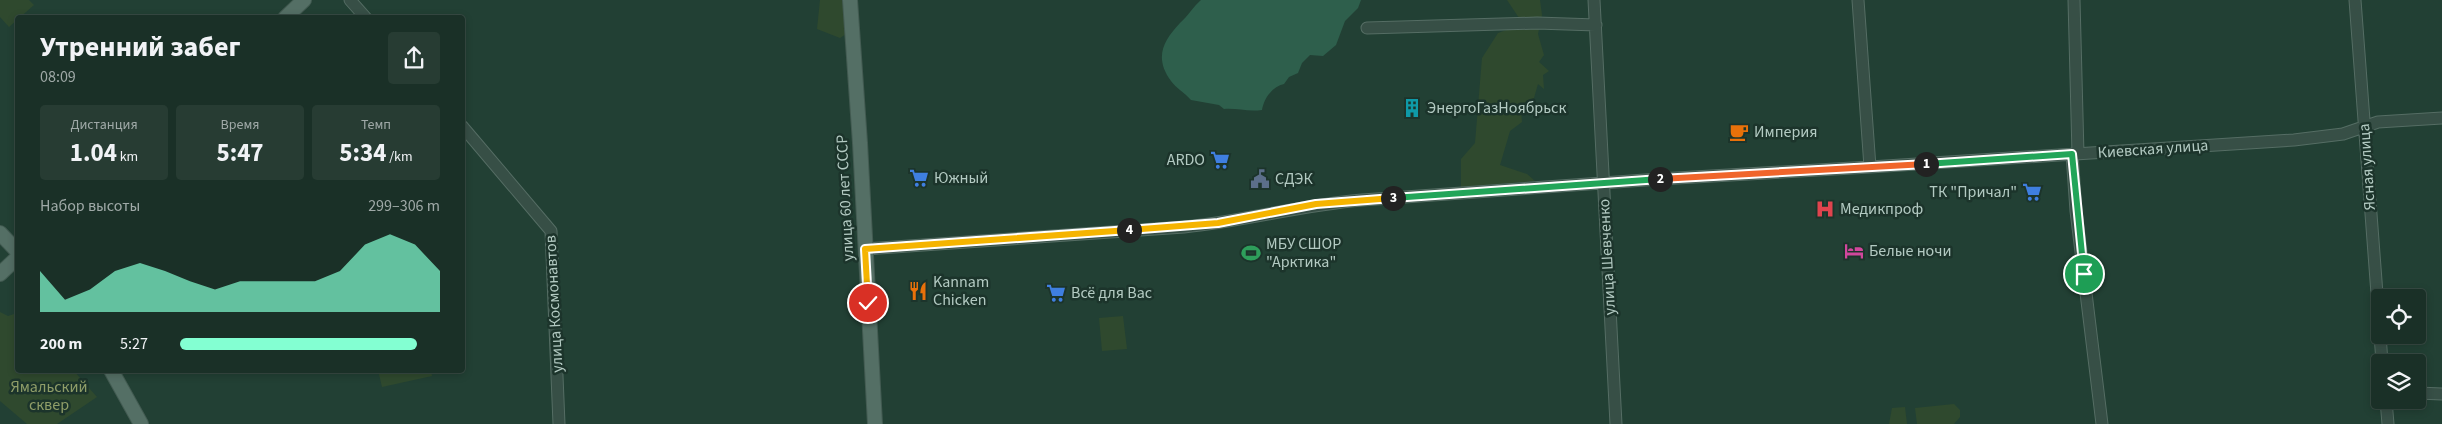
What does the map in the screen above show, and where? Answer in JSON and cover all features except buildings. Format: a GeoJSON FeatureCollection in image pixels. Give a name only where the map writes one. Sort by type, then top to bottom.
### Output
{"type":"FeatureCollection","features":[{"type":"Feature","properties":{"kind":"main road"},"geometry":{"type":"LineString","coordinates":[[288,15],[304,0]]}},
{"type":"Feature","properties":{"kind":"main road","name":"улица 60 лет СССР"},"geometry":{"type":"LineString","coordinates":[[850,0],[860,143],[875,424]]}},
{"type":"Feature","properties":{"kind":"main road"},"geometry":{"type":"LineString","coordinates":[[0,233],[15,249]]}},
{"type":"Feature","properties":{"kind":"main road"},"geometry":{"type":"LineString","coordinates":[[0,274],[15,260]]}},
{"type":"Feature","properties":{"kind":"main road"},"geometry":{"type":"LineString","coordinates":[[113,373],[141,424]]}},
{"type":"Feature","properties":{"kind":"street"},"geometry":{"type":"LineString","coordinates":[[350,0],[363,15]]}},
{"type":"Feature","properties":{"kind":"street","name":"улица Шевченко"},"geometry":{"type":"LineString","coordinates":[[1594,0],[1616,424]]}},
{"type":"Feature","properties":{"kind":"street"},"geometry":{"type":"LineString","coordinates":[[1858,0],[1870,168]]}},
{"type":"Feature","properties":{"kind":"street"},"geometry":{"type":"LineString","coordinates":[[2074,0],[2076,211],[2102,424]]}},
{"type":"Feature","properties":{"kind":"street","name":"Ясная улица"},"geometry":{"type":"LineString","coordinates":[[2355,0],[2376,289]]}},
{"type":"Feature","properties":{"kind":"street"},"geometry":{"type":"LineString","coordinates":[[1367,28],[1537,23],[1596,25]]}},
{"type":"Feature","properties":{"kind":"street","name":"Киевская улица"},"geometry":{"type":"LineString","coordinates":[[865,249],[1184,227],[1235,221],[1336,202],[1603,183],[1870,168],[2294,140],[2343,134],[2378,122],[2442,118]]}},
{"type":"Feature","properties":{"kind":"street","name":"улица Космонавтов"},"geometry":{"type":"LineString","coordinates":[[465,130],[552,231],[559,424]]}},
{"type":"Feature","properties":{"kind":"street"},"geometry":{"type":"LineString","coordinates":[[2426,393],[2442,394]]}},
{"type":"Feature","properties":{"kind":"street"},"geometry":{"type":"LineString","coordinates":[[2387,409],[2388,424]]}},
{"type":"Feature","properties":{"kind":"green space"},"geometry":{"type":"Polygon","coordinates":[[[0,0],[29,0],[34,5],[23,15],[15,15],[15,22],[9,27],[0,17],[0,0]]]}},
{"type":"Feature","properties":{"kind":"green space"},"geometry":{"type":"Polygon","coordinates":[[[820,0],[843,0],[846,34],[840,38],[817,29],[820,0]]]}},
{"type":"Feature","properties":{"kind":"green space"},"geometry":{"type":"Polygon","coordinates":[[[1507,0],[1540,0],[1542,15],[1538,34],[1544,55],[1539,62],[1549,71],[1543,75],[1544,89],[1538,84],[1532,105],[1521,110],[1522,122],[1510,131],[1500,165],[1527,174],[1535,181],[1461,187],[1461,159],[1475,143],[1482,58],[1498,33],[1523,24],[1507,0]]]}},
{"type":"Feature","properties":{"kind":"green space","name":"Ямальский сквер"},"geometry":{"type":"Polygon","coordinates":[[[0,312],[8,316],[15,314],[15,373],[76,373],[97,397],[57,424],[27,424],[0,401],[0,312]]]}},
{"type":"Feature","properties":{"kind":"green space"},"geometry":{"type":"Polygon","coordinates":[[[1123,316],[1127,349],[1102,351],[1099,318],[1123,316]]]}},
{"type":"Feature","properties":{"kind":"green space"},"geometry":{"type":"Polygon","coordinates":[[[379,373],[432,373],[432,376],[382,387],[379,373]]]}},
{"type":"Feature","properties":{"kind":"green space"},"geometry":{"type":"Polygon","coordinates":[[[1954,404],[1960,410],[1960,417],[1954,424],[1917,424],[1915,408],[1954,404]]]}},
{"type":"Feature","properties":{"kind":"green space"},"geometry":{"type":"Polygon","coordinates":[[[1905,407],[1907,424],[1889,424],[1892,408],[1905,407]]]}},
{"type":"Feature","properties":{"kind":"shaded area"},"geometry":{"type":"Polygon","coordinates":[[[1201,0],[1361,0],[1358,8],[1345,21],[1336,45],[1323,56],[1310,55],[1302,63],[1298,73],[1289,77],[1284,84],[1269,94],[1262,110],[1252,111],[1224,109],[1219,105],[1191,100],[1173,84],[1166,73],[1162,57],[1165,43],[1201,0]]]}},
{"type":"Feature","properties":{"kind":"place","name":"ЭнергоГазНоябрьск"},"geometry":{"type":"Point","coordinates":[1412,108]}},
{"type":"Feature","properties":{"kind":"place","name":"Империя"},"geometry":{"type":"Point","coordinates":[1739,132]}},
{"type":"Feature","properties":{"kind":"place","name":"ARDO"},"geometry":{"type":"Point","coordinates":[1220,160]}},
{"type":"Feature","properties":{"kind":"place","name":"Южный"},"geometry":{"type":"Point","coordinates":[919,178]}},
{"type":"Feature","properties":{"kind":"place","name":"СДЭК"},"geometry":{"type":"Point","coordinates":[1260,179]}},
{"type":"Feature","properties":{"kind":"place","name":"ТК \"Причал\""},"geometry":{"type":"Point","coordinates":[2032,192]}},
{"type":"Feature","properties":{"kind":"place","name":"Медикпроф"},"geometry":{"type":"Point","coordinates":[1825,209]}},
{"type":"Feature","properties":{"kind":"place","name":"Белые ночи"},"geometry":{"type":"Point","coordinates":[1854,251]}},
{"type":"Feature","properties":{"kind":"place","name":"МБУ СШОР \"Арктика\""},"geometry":{"type":"Point","coordinates":[1251,253]}},
{"type":"Feature","properties":{"kind":"place","name":"Kannam Chicken"},"geometry":{"type":"Point","coordinates":[918,291]}},
{"type":"Feature","properties":{"kind":"place","name":"Всё для Вас"},"geometry":{"type":"Point","coordinates":[1056,293]}},
{"type":"Feature","properties":{"kind":"route"},"geometry":{"type":"LineString","coordinates":[[868,303],[865,249],[1184,227],[1235,221],[1316,204],[1362,200],[1659,179],[1870,168],[2072,154],[2076,211],[2084,274]]}}]}
